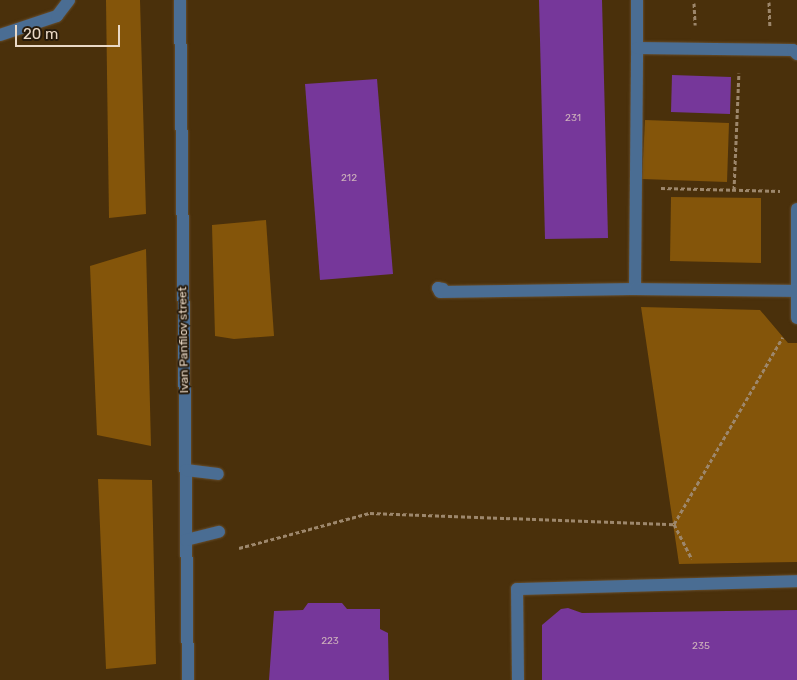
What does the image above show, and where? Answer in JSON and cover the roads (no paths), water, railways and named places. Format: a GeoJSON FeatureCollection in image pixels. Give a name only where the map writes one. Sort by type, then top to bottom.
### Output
{"type":"FeatureCollection","features":[{"type":"Feature","properties":{"kind":"street"},"geometry":{"type":"LineString","coordinates":[[0,35],[57,16],[69,0]]}},
{"type":"Feature","properties":{"kind":"street","name":"Ivan Panfilov street"},"geometry":{"type":"LineString","coordinates":[[180,0],[188,680]]}},
{"type":"Feature","properties":{"kind":"street"},"geometry":{"type":"LineString","coordinates":[[635,289],[637,0]]}},
{"type":"Feature","properties":{"kind":"street"},"geometry":{"type":"LineString","coordinates":[[637,48],[793,50],[797,54]]}},
{"type":"Feature","properties":{"kind":"street"},"geometry":{"type":"LineString","coordinates":[[796,317],[797,209]]}},
{"type":"Feature","properties":{"kind":"street"},"geometry":{"type":"LineString","coordinates":[[443,288],[438,288],[440,292],[635,289],[796,291]]}},
{"type":"Feature","properties":{"kind":"street"},"geometry":{"type":"LineString","coordinates":[[186,470],[218,474]]}},
{"type":"Feature","properties":{"kind":"street"},"geometry":{"type":"LineString","coordinates":[[186,540],[219,532]]}},
{"type":"Feature","properties":{"kind":"street"},"geometry":{"type":"LineString","coordinates":[[518,680],[517,589],[797,581]]}}]}
